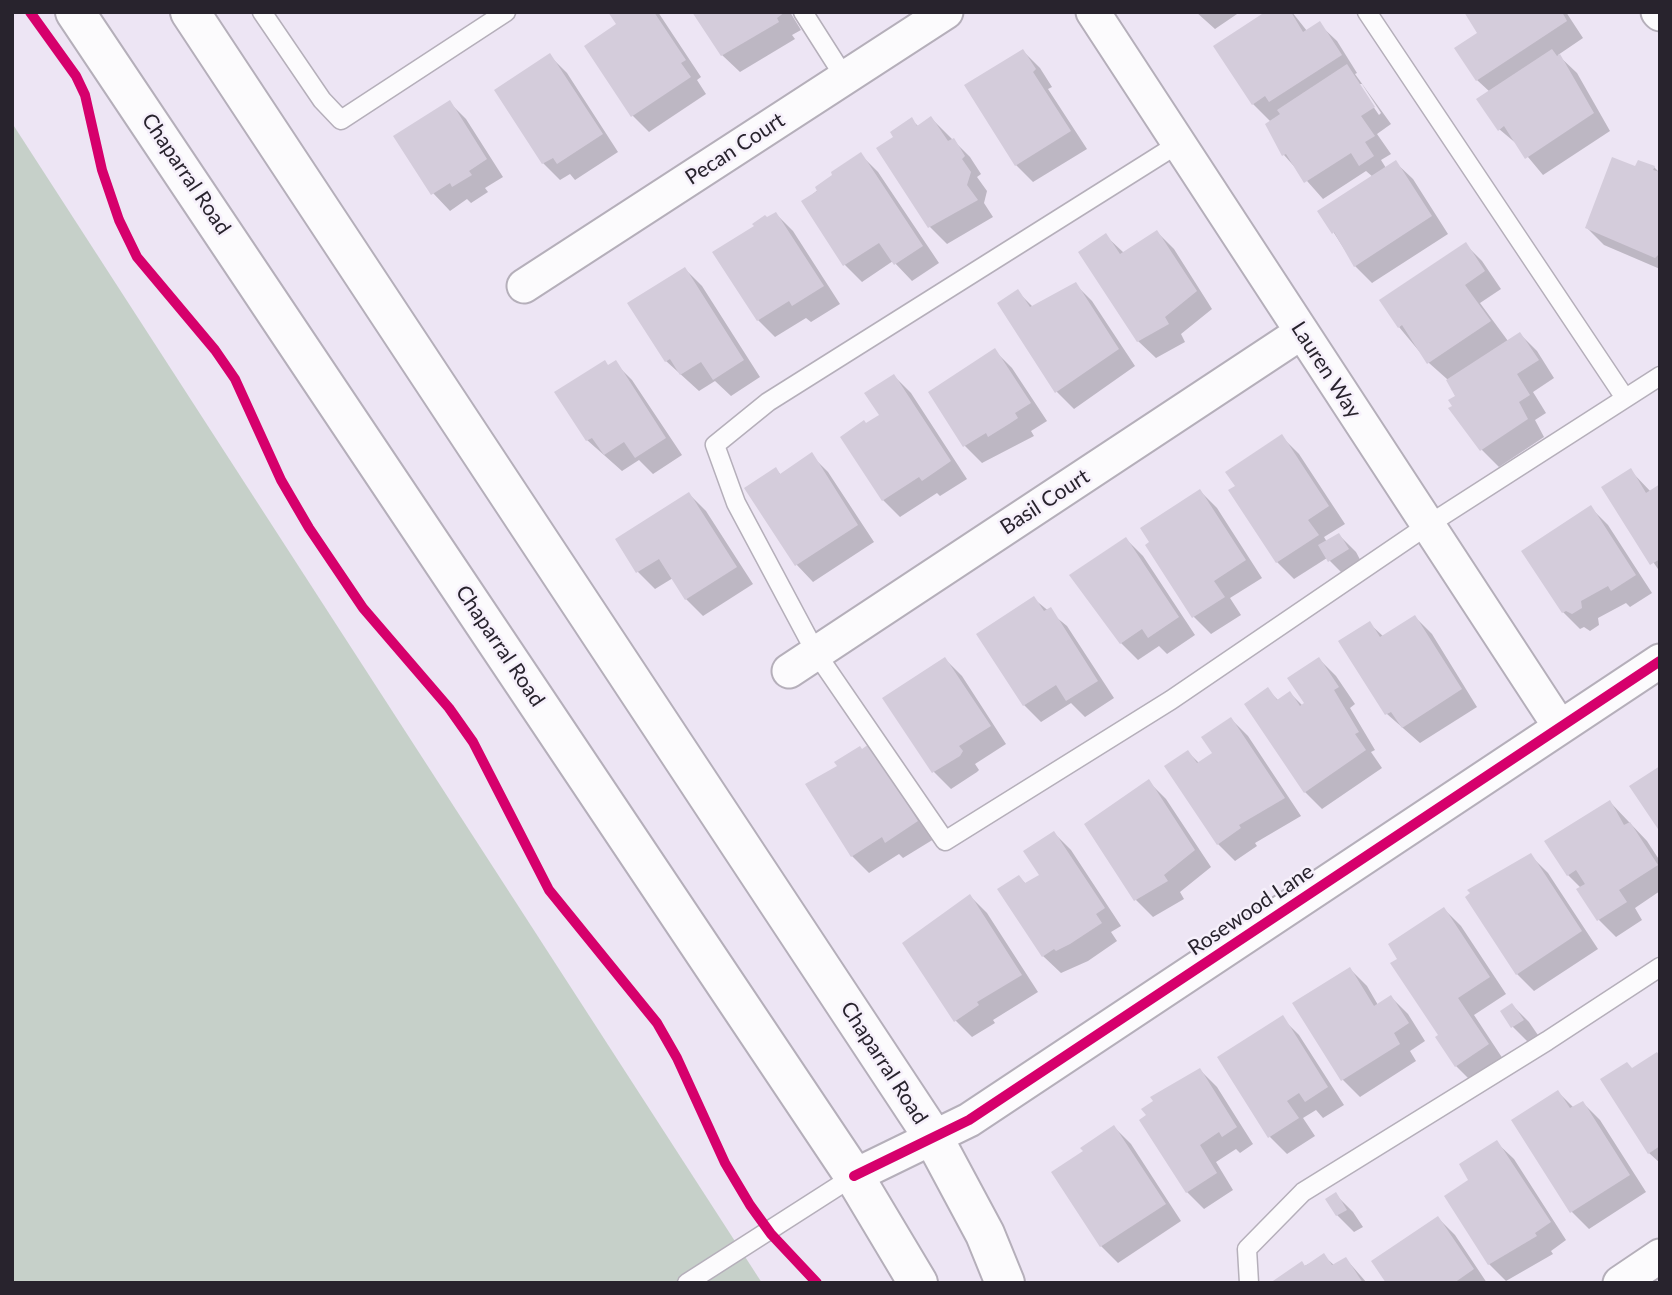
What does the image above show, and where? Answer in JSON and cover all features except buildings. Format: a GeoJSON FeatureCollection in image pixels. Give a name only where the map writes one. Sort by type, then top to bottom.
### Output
{"type":"FeatureCollection","features":[{"type":"Feature","properties":{"kind":"main road","name":"Chaparral Road"},"geometry":{"type":"LineString","coordinates":[[75,12],[854,1176],[918,1283]]}},
{"type":"Feature","properties":{"kind":"main road","name":"Chaparral Road"},"geometry":{"type":"LineString","coordinates":[[190,12],[933,1137],[985,1234],[1005,1283]]}},
{"type":"Feature","properties":{"kind":"street","name":"Pecan Court"},"geometry":{"type":"LineString","coordinates":[[524,286],[946,12]]}},
{"type":"Feature","properties":{"kind":"street","name":"Lauren Way"},"geometry":{"type":"LineString","coordinates":[[1093,12],[1559,727]]}},
{"type":"Feature","properties":{"kind":"street","name":"Basil Court"},"geometry":{"type":"LineString","coordinates":[[789,671],[1302,332]]}},
{"type":"Feature","properties":{"kind":"street","name":"Rosewood Lane"},"geometry":{"type":"LineString","coordinates":[[854,1176],[970,1120],[1660,661]]}},
{"type":"Feature","properties":{"kind":"street"},"geometry":{"type":"LineString","coordinates":[[1620,1283],[1660,1256]]}},
{"type":"Feature","properties":{"kind":"lane"},"geometry":{"type":"LineString","coordinates":[[262,12],[322,100],[341,120],[506,12]]}},
{"type":"Feature","properties":{"kind":"lane"},"geometry":{"type":"LineString","coordinates":[[803,12],[845,78]]}},
{"type":"Feature","properties":{"kind":"lane"},"geometry":{"type":"LineString","coordinates":[[1367,12],[1625,398]]}},
{"type":"Feature","properties":{"kind":"lane"},"geometry":{"type":"LineString","coordinates":[[1178,144],[768,402],[715,446],[736,503],[816,653],[945,841],[1171,700],[1428,525],[1660,376]]}},
{"type":"Feature","properties":{"kind":"lane"},"geometry":{"type":"LineString","coordinates":[[1249,1283],[1247,1249],[1303,1192],[1547,1041],[1660,967]]}},
{"type":"Feature","properties":{"kind":"lane"},"geometry":{"type":"LineString","coordinates":[[687,1283],[854,1176]]}},
{"type":"Feature","properties":{"kind":"shaded area"},"geometry":{"type":"Polygon","coordinates":[[[12,123],[762,1283],[12,1283],[12,123]]]}},
{"type":"Feature","properties":{"kind":"cycle path"},"geometry":{"type":"LineString","coordinates":[[30,12],[76,76],[85,95],[102,170],[119,220],[137,257],[215,350],[235,379],[281,480],[309,528],[363,608],[449,708],[473,742],[549,890],[657,1023],[677,1058],[725,1163],[750,1205],[771,1234],[817,1283]]}},
{"type":"Feature","properties":{"kind":"cycle path"},"geometry":{"type":"LineString","coordinates":[[854,1176],[969,1120],[1660,661]]}}]}
